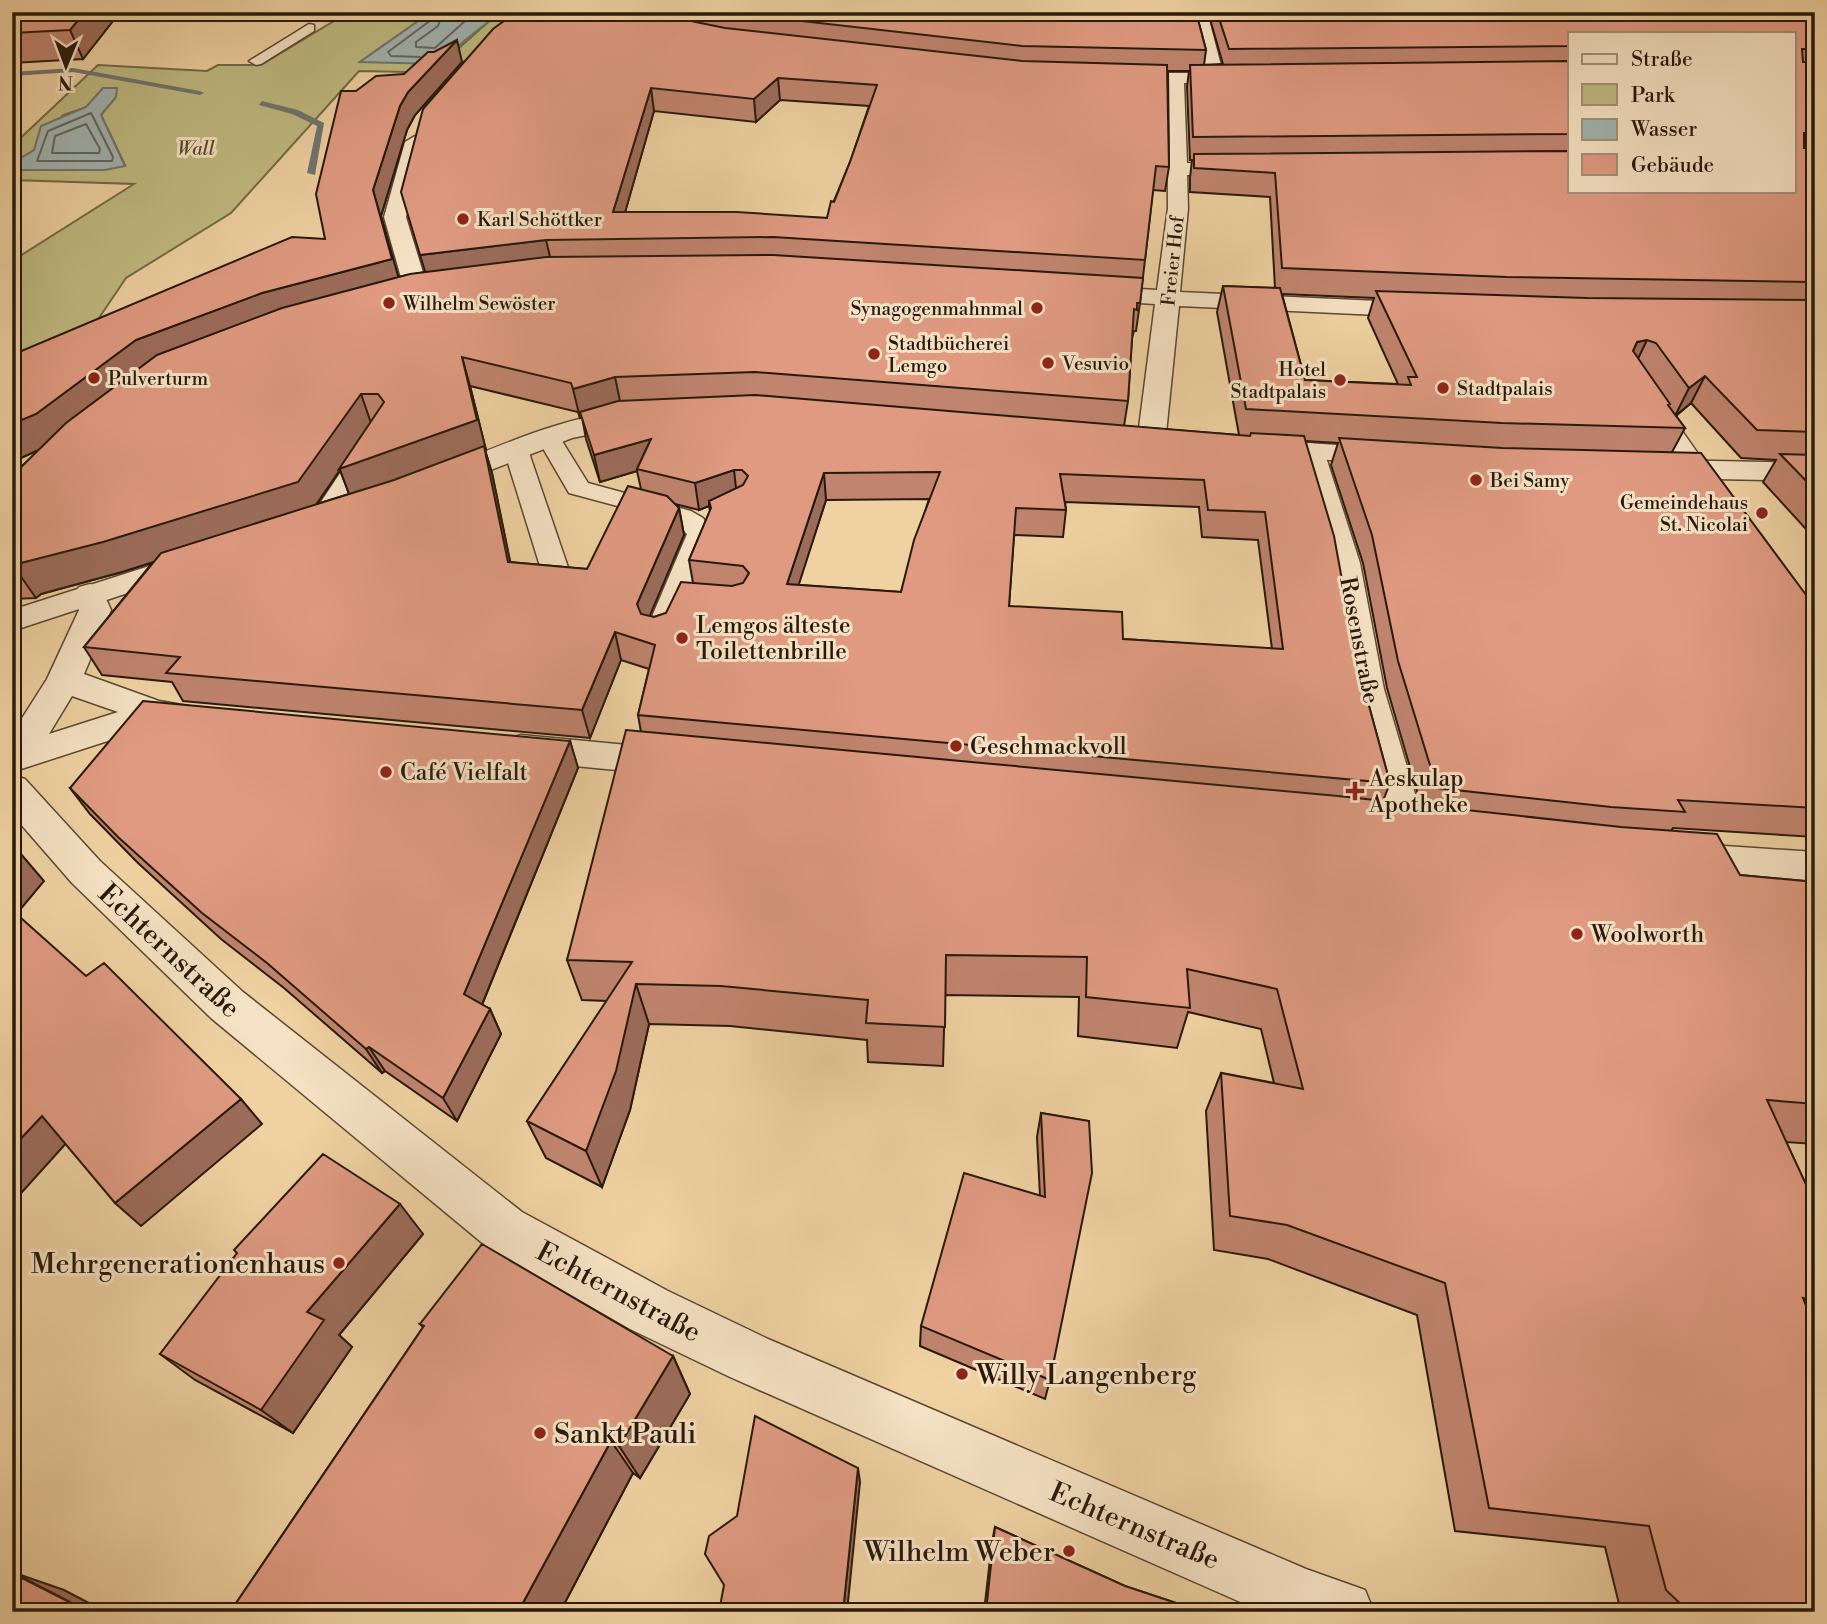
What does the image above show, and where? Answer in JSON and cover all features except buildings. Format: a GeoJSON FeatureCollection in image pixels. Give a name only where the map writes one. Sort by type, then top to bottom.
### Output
{"type":"FeatureCollection","features":[{"type":"Feature","properties":{"kind":"street"},"geometry":{"type":"LineString","coordinates":[[1199,12],[1216,78]]}},
{"type":"Feature","properties":{"kind":"street"},"geometry":{"type":"LineString","coordinates":[[1101,78],[1255,79]]}},
{"type":"Feature","properties":{"kind":"street","name":"Freier Hof"},"geometry":{"type":"LineString","coordinates":[[1151,443],[1178,208],[1176,169],[1179,104],[1175,79]]}},
{"type":"Feature","properties":{"kind":"street"},"geometry":{"type":"LineString","coordinates":[[417,292],[395,217],[418,131],[424,121]]}},
{"type":"Feature","properties":{"kind":"street"},"geometry":{"type":"LineString","coordinates":[[1176,169],[1270,170]]}},
{"type":"Feature","properties":{"kind":"street"},"geometry":{"type":"LineString","coordinates":[[390,299],[444,288]]}},
{"type":"Feature","properties":{"kind":"street"},"geometry":{"type":"LineString","coordinates":[[1064,292],[1450,311]]}},
{"type":"Feature","properties":{"kind":"street"},"geometry":{"type":"LineString","coordinates":[[418,488],[549,438],[621,418],[662,416]]}},
{"type":"Feature","properties":{"kind":"street"},"geometry":{"type":"LineString","coordinates":[[1231,447],[1408,457]]}},
{"type":"Feature","properties":{"kind":"street","name":"Rosenstraße"},"geometry":{"type":"LineString","coordinates":[[1310,451],[1344,563],[1367,689],[1388,829],[1446,835]]}},
{"type":"Feature","properties":{"kind":"street"},"geometry":{"type":"LineString","coordinates":[[1642,468],[1815,472]]}},
{"type":"Feature","properties":{"kind":"street"},"geometry":{"type":"LineString","coordinates":[[309,524],[357,509]]}},
{"type":"Feature","properties":{"kind":"street"},"geometry":{"type":"LineString","coordinates":[[16,623],[105,589],[221,552]]}},
{"type":"Feature","properties":{"kind":"street"},"geometry":{"type":"LineString","coordinates":[[13,769],[64,681],[105,589]]}},
{"type":"Feature","properties":{"kind":"street"},"geometry":{"type":"LineString","coordinates":[[64,681],[156,713],[212,718]]}},
{"type":"Feature","properties":{"kind":"street"},"geometry":{"type":"LineString","coordinates":[[13,769],[156,713]]}},
{"type":"Feature","properties":{"kind":"street"},"geometry":{"type":"LineString","coordinates":[[488,745],[710,765]]}},
{"type":"Feature","properties":{"kind":"street","name":"Echternstraße"},"geometry":{"type":"LineString","coordinates":[[13,769],[86,872],[493,1247],[649,1310],[748,1358],[1343,1612]]}},
{"type":"Feature","properties":{"kind":"street"},"geometry":{"type":"LineString","coordinates":[[1641,855],[1815,867]]}},
{"type":"Feature","properties":{"kind":"lane"},"geometry":{"type":"LineString","coordinates":[[256,61],[309,28]]}},
{"type":"Feature","properties":{"kind":"lane"},"geometry":{"type":"LineString","coordinates":[[1641,388],[1698,470]]}},
{"type":"Feature","properties":{"kind":"lane"},"geometry":{"type":"LineString","coordinates":[[309,524],[380,431]]}},
{"type":"Feature","properties":{"kind":"lane"},"geometry":{"type":"LineString","coordinates":[[549,438],[578,488],[682,516],[704,519],[686,599],[659,633]]}},
{"type":"Feature","properties":{"kind":"lane"},"geometry":{"type":"LineString","coordinates":[[516,450],[558,579]]}},
{"type":"Feature","properties":{"kind":"green space","name":"Wall"},"geometry":{"type":"Polygon","coordinates":[[[349,12],[431,12],[361,61],[441,64],[496,15],[442,12],[521,12],[456,73],[359,71],[231,213],[126,278],[62,373],[12,388],[12,261],[134,184],[12,180],[12,146],[98,65],[207,71],[218,65],[261,65],[349,12]],[[103,89],[87,107],[63,115],[34,150],[14,163],[125,165],[101,115],[115,97],[103,89]]]}},
{"type":"Feature","properties":{"kind":"water"},"geometry":{"type":"Polygon","coordinates":[[[431,12],[497,15],[464,41],[441,64],[360,62],[431,12]]]}},
{"type":"Feature","properties":{"kind":"water"},"geometry":{"type":"Polygon","coordinates":[[[103,88],[117,88],[116,97],[101,115],[125,166],[105,170],[21,170],[14,162],[34,150],[41,126],[86,107],[103,88]]]}},
{"type":"Feature","properties":{"kind":"waterway"},"geometry":{"type":"LineString","coordinates":[[12,74],[73,70],[200,93]]}},
{"type":"Feature","properties":{"kind":"waterway"},"geometry":{"type":"LineString","coordinates":[[262,103],[295,112],[321,125],[312,173]]}},
{"type":"Feature","properties":{"kind":"place","name":"Karl Schöttker"},"geometry":{"type":"Point","coordinates":[463,219]}},
{"type":"Feature","properties":{"kind":"place","name":"Wilhelm Sewöster"},"geometry":{"type":"Point","coordinates":[389,303]}},
{"type":"Feature","properties":{"kind":"place","name":"Synagogenmahnmal"},"geometry":{"type":"Point","coordinates":[1037,308]}},
{"type":"Feature","properties":{"kind":"place","name":"Stadtbücherei Lemgo"},"geometry":{"type":"Point","coordinates":[874,354]}},
{"type":"Feature","properties":{"kind":"place","name":"Vesuvio"},"geometry":{"type":"Point","coordinates":[1048,363]}},
{"type":"Feature","properties":{"kind":"place","name":"Pulverturm"},"geometry":{"type":"Point","coordinates":[94,378]}},
{"type":"Feature","properties":{"kind":"place","name":"Hotel Stadtpalais"},"geometry":{"type":"Point","coordinates":[1340,380]}},
{"type":"Feature","properties":{"kind":"place","name":"Stadtpalais"},"geometry":{"type":"Point","coordinates":[1443,388]}},
{"type":"Feature","properties":{"kind":"place","name":"Bei Samy"},"geometry":{"type":"Point","coordinates":[1476,480]}},
{"type":"Feature","properties":{"kind":"place","name":"Gemeindehaus St. Nicolai"},"geometry":{"type":"Point","coordinates":[1762,513]}},
{"type":"Feature","properties":{"kind":"place","name":"Lemgos älteste Toilettenbrille"},"geometry":{"type":"Point","coordinates":[682,638]}},
{"type":"Feature","properties":{"kind":"place","name":"Geschmackvoll"},"geometry":{"type":"Point","coordinates":[956,746]}},
{"type":"Feature","properties":{"kind":"place","name":"Café Vielfalt"},"geometry":{"type":"Point","coordinates":[386,772]}},
{"type":"Feature","properties":{"kind":"place","name":"Aeskulap Apotheke"},"geometry":{"type":"Point","coordinates":[1355,791]}},
{"type":"Feature","properties":{"kind":"place","name":"Woolworth"},"geometry":{"type":"Point","coordinates":[1577,934]}},
{"type":"Feature","properties":{"kind":"place","name":"Mehrgenerationenhaus"},"geometry":{"type":"Point","coordinates":[339,1263]}},
{"type":"Feature","properties":{"kind":"place","name":"Willy Langenberg"},"geometry":{"type":"Point","coordinates":[962,1374]}},
{"type":"Feature","properties":{"kind":"place","name":"Sankt Pauli"},"geometry":{"type":"Point","coordinates":[540,1433]}},
{"type":"Feature","properties":{"kind":"place","name":"Wilhelm Weber"},"geometry":{"type":"Point","coordinates":[1069,1551]}}]}
